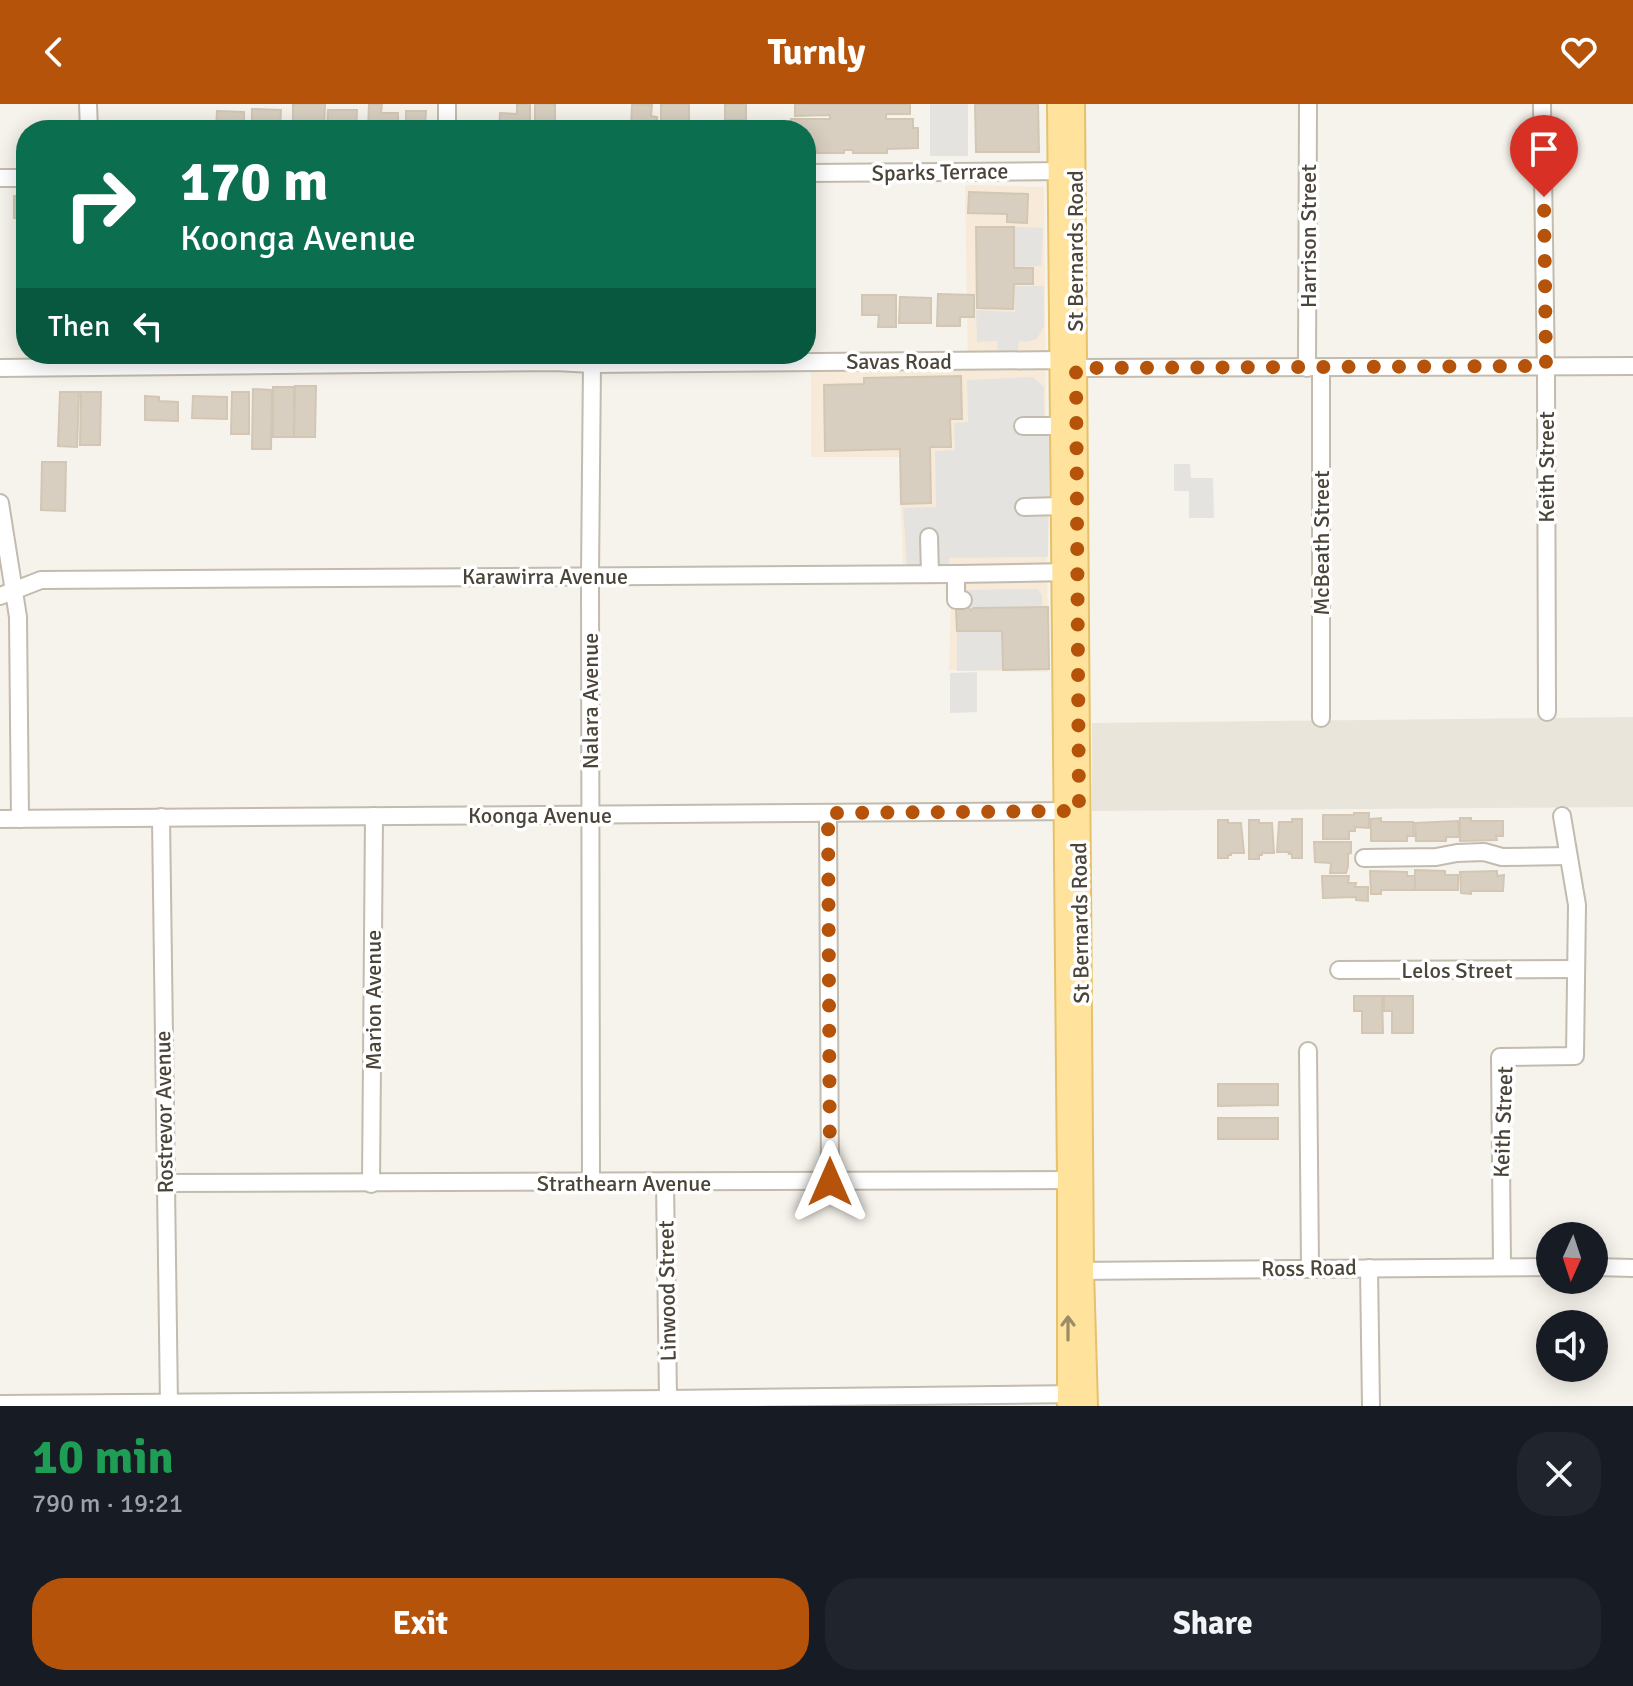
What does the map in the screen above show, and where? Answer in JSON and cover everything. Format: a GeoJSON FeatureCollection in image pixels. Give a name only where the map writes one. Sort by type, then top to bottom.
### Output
{"type":"FeatureCollection","features":[{"type":"Feature","properties":{"kind":"main road","name":"St Bernards Road"},"geometry":{"type":"LineString","coordinates":[[1058,104],[1066,170],[1077,1400]]}},
{"type":"Feature","properties":{"kind":"main road","name":"St Bernards Road"},"geometry":{"type":"LineString","coordinates":[[1066,170],[1074,104]]}},
{"type":"Feature","properties":{"kind":"main road","name":"St Bernards Road"},"geometry":{"type":"LineString","coordinates":[[1068,364],[1061,426],[1062,506],[1070,572]]}},
{"type":"Feature","properties":{"kind":"street","name":"Harrison Street"},"geometry":{"type":"LineString","coordinates":[[1308,104],[1314,368]]}},
{"type":"Feature","properties":{"kind":"street","name":"Keith Street"},"geometry":{"type":"LineString","coordinates":[[1542,104],[1547,712]]}},
{"type":"Feature","properties":{"kind":"street","name":"Sparks Terrace"},"geometry":{"type":"LineString","coordinates":[[816,172],[974,164],[1013,164],[1066,170]]}},
{"type":"Feature","properties":{"kind":"street","name":"Savas Road"},"geometry":{"type":"LineString","coordinates":[[0,368],[222,364]]}},
{"type":"Feature","properties":{"kind":"street","name":"Savas Road"},"geometry":{"type":"LineString","coordinates":[[592,364],[1068,364],[1314,368],[1633,366]]}},
{"type":"Feature","properties":{"kind":"street","name":"Nalara Avenue"},"geometry":{"type":"LineString","coordinates":[[591,1183],[592,364]]}},
{"type":"Feature","properties":{"kind":"street","name":"McBeath Street"},"geometry":{"type":"LineString","coordinates":[[1314,368],[1321,718]]}},
{"type":"Feature","properties":{"kind":"street"},"geometry":{"type":"LineString","coordinates":[[1023,426],[1061,426]]}},
{"type":"Feature","properties":{"kind":"street"},"geometry":{"type":"LineString","coordinates":[[0,503],[7,592],[18,617],[20,819]]}},
{"type":"Feature","properties":{"kind":"street"},"geometry":{"type":"LineString","coordinates":[[1024,507],[1062,506]]}},
{"type":"Feature","properties":{"kind":"street"},"geometry":{"type":"LineString","coordinates":[[929,537],[930,574]]}},
{"type":"Feature","properties":{"kind":"street","name":"Karawirra Avenue"},"geometry":{"type":"LineString","coordinates":[[7,592],[41,580],[1070,572]]}},
{"type":"Feature","properties":{"kind":"street"},"geometry":{"type":"LineString","coordinates":[[956,574],[956,600],[963,600]]}},
{"type":"Feature","properties":{"kind":"street","name":"Koonga Avenue"},"geometry":{"type":"LineString","coordinates":[[0,819],[1072,811]]}},
{"type":"Feature","properties":{"kind":"street"},"geometry":{"type":"LineString","coordinates":[[828,813],[830,1182]]}},
{"type":"Feature","properties":{"kind":"street","name":"Marion Avenue"},"geometry":{"type":"LineString","coordinates":[[371,1184],[374,816]]}},
{"type":"Feature","properties":{"kind":"street","name":"Keith Street"},"geometry":{"type":"LineString","coordinates":[[1502,1266],[1500,1057],[1575,1056],[1577,905],[1562,816]]}},
{"type":"Feature","properties":{"kind":"street","name":"Rostrevor Avenue"},"geometry":{"type":"LineString","coordinates":[[161,817],[169,1404]]}},
{"type":"Feature","properties":{"kind":"street"},"geometry":{"type":"LineString","coordinates":[[1364,858],[1436,857],[1484,852],[1502,857],[1568,856]]}},
{"type":"Feature","properties":{"kind":"street","name":"Lelos Street"},"geometry":{"type":"LineString","coordinates":[[1339,970],[1576,969]]}},
{"type":"Feature","properties":{"kind":"street"},"geometry":{"type":"LineString","coordinates":[[1308,1051],[1310,1268]]}},
{"type":"Feature","properties":{"kind":"street","name":"Strathearn Avenue"},"geometry":{"type":"LineString","coordinates":[[165,1183],[1076,1180]]}},
{"type":"Feature","properties":{"kind":"street","name":"Linwood Street"},"geometry":{"type":"LineString","coordinates":[[665,1182],[668,1399]]}},
{"type":"Feature","properties":{"kind":"street","name":"Ross Road"},"geometry":{"type":"LineString","coordinates":[[1075,1271],[1536,1267]]}},
{"type":"Feature","properties":{"kind":"street"},"geometry":{"type":"LineString","coordinates":[[1608,1267],[1633,1268]]}},
{"type":"Feature","properties":{"kind":"street"},"geometry":{"type":"LineString","coordinates":[[1369,1268],[1371,1406]]}},
{"type":"Feature","properties":{"kind":"street"},"geometry":{"type":"LineString","coordinates":[[0,1404],[523,1403],[668,1399],[774,1402],[1077,1400]]}},
{"type":"Feature","properties":{"kind":"shaded area"},"geometry":{"type":"Polygon","coordinates":[[[930,104],[968,104],[968,156],[930,156],[930,104]]]}},
{"type":"Feature","properties":{"kind":"shaded area"},"geometry":{"type":"Polygon","coordinates":[[[965,185],[1044,187],[1048,672],[949,670],[952,564],[903,564],[899,457],[811,457],[811,372],[968,369],[965,185]]]}},
{"type":"Feature","properties":{"kind":"shaded area"},"geometry":{"type":"Polygon","coordinates":[[[1014,227],[1043,228],[1041,266],[1015,267],[1014,227]]]}},
{"type":"Feature","properties":{"kind":"shaded area"},"geometry":{"type":"Polygon","coordinates":[[[1015,286],[1044,286],[1044,326],[1037,339],[1019,341],[1018,350],[998,351],[997,341],[977,342],[976,310],[1015,312],[1015,286]]]}},
{"type":"Feature","properties":{"kind":"shaded area"},"geometry":{"type":"Polygon","coordinates":[[[1033,377],[1044,387],[1044,417],[1050,437],[1048,557],[949,558],[949,565],[907,565],[903,508],[936,507],[935,451],[955,450],[954,423],[968,422],[967,380],[1033,377]]]}},
{"type":"Feature","properties":{"kind":"shaded area"},"geometry":{"type":"Polygon","coordinates":[[[1174,464],[1190,464],[1191,478],[1213,478],[1214,518],[1189,518],[1189,491],[1174,491],[1174,464]]]}},
{"type":"Feature","properties":{"kind":"shaded area"},"geometry":{"type":"Polygon","coordinates":[[[1037,589],[1042,594],[1042,607],[969,608],[962,602],[962,590],[1037,589]]]}},
{"type":"Feature","properties":{"kind":"shaded area"},"geometry":{"type":"Polygon","coordinates":[[[957,631],[1002,631],[1003,670],[957,671],[957,631]]]}},
{"type":"Feature","properties":{"kind":"shaded area"},"geometry":{"type":"Polygon","coordinates":[[[977,672],[977,712],[950,713],[950,673],[977,672]]]}},
{"type":"Feature","properties":{"kind":"shaded area"},"geometry":{"type":"Polygon","coordinates":[[[1633,717],[1633,807],[1092,811],[1092,723],[1633,717]]]}},
{"type":"Feature","properties":{"kind":"building"},"geometry":{"type":"Polygon","coordinates":[[[293,104],[325,104],[324,120],[293,120],[293,104]]]}},
{"type":"Feature","properties":{"kind":"building"},"geometry":{"type":"Polygon","coordinates":[[[369,104],[382,104],[381,113],[398,113],[398,120],[368,120],[369,104]]]}},
{"type":"Feature","properties":{"kind":"building"},"geometry":{"type":"Polygon","coordinates":[[[517,104],[530,104],[530,120],[500,120],[500,113],[517,114],[517,104]]]}},
{"type":"Feature","properties":{"kind":"building"},"geometry":{"type":"Polygon","coordinates":[[[535,104],[555,104],[555,120],[535,120],[535,104]]]}},
{"type":"Feature","properties":{"kind":"building"},"geometry":{"type":"Polygon","coordinates":[[[661,104],[689,104],[689,120],[661,120],[661,104]]]}},
{"type":"Feature","properties":{"kind":"building"},"geometry":{"type":"Polygon","coordinates":[[[725,104],[746,104],[746,120],[725,120],[725,104]]]}},
{"type":"Feature","properties":{"kind":"building"},"geometry":{"type":"Polygon","coordinates":[[[795,104],[910,104],[910,114],[886,114],[886,119],[913,119],[913,128],[918,128],[918,148],[887,149],[887,153],[844,150],[844,153],[817,153],[816,120],[791,119],[830,119],[830,115],[795,116],[795,104]]]}},
{"type":"Feature","properties":{"kind":"building"},"geometry":{"type":"Polygon","coordinates":[[[975,104],[1038,104],[1039,152],[976,152],[975,104]]]}},
{"type":"Feature","properties":{"kind":"building"},"geometry":{"type":"Polygon","coordinates":[[[632,105],[652,105],[651,116],[657,117],[657,120],[631,120],[632,105]]]}},
{"type":"Feature","properties":{"kind":"building"},"geometry":{"type":"Polygon","coordinates":[[[252,109],[281,110],[280,120],[252,120],[252,109]]]}},
{"type":"Feature","properties":{"kind":"building"},"geometry":{"type":"Polygon","coordinates":[[[328,110],[357,110],[356,120],[328,120],[328,110]]]}},
{"type":"Feature","properties":{"kind":"building"},"geometry":{"type":"Polygon","coordinates":[[[217,111],[244,112],[244,120],[217,120],[217,111]]]}},
{"type":"Feature","properties":{"kind":"building"},"geometry":{"type":"Polygon","coordinates":[[[406,111],[426,111],[425,120],[406,120],[406,111]]]}},
{"type":"Feature","properties":{"kind":"building"},"geometry":{"type":"Polygon","coordinates":[[[969,192],[1028,194],[1027,223],[1007,222],[1007,214],[968,213],[969,192]]]}},
{"type":"Feature","properties":{"kind":"building"},"geometry":{"type":"Polygon","coordinates":[[[14,196],[16,196],[16,218],[14,196]]]}},
{"type":"Feature","properties":{"kind":"building"},"geometry":{"type":"Polygon","coordinates":[[[976,227],[1014,227],[1014,268],[1033,268],[1033,284],[1014,284],[1013,309],[977,308],[976,227]]]}},
{"type":"Feature","properties":{"kind":"building"},"geometry":{"type":"Polygon","coordinates":[[[938,294],[974,295],[974,317],[960,317],[960,326],[937,326],[938,294]]]}},
{"type":"Feature","properties":{"kind":"building"},"geometry":{"type":"Polygon","coordinates":[[[862,295],[896,295],[896,327],[878,327],[879,315],[862,315],[862,295]]]}},
{"type":"Feature","properties":{"kind":"building"},"geometry":{"type":"Polygon","coordinates":[[[900,297],[931,298],[931,323],[899,323],[900,297]]]}},
{"type":"Feature","properties":{"kind":"building"},"geometry":{"type":"Polygon","coordinates":[[[961,376],[962,419],[950,419],[951,447],[930,447],[931,503],[901,504],[900,449],[825,451],[824,385],[864,384],[864,378],[961,376]]]}},
{"type":"Feature","properties":{"kind":"building"},"geometry":{"type":"Polygon","coordinates":[[[295,386],[316,386],[315,437],[294,437],[295,386]]]}},
{"type":"Feature","properties":{"kind":"building"},"geometry":{"type":"Polygon","coordinates":[[[273,387],[294,387],[294,437],[273,437],[273,387]]]}},
{"type":"Feature","properties":{"kind":"building"},"geometry":{"type":"Polygon","coordinates":[[[253,389],[272,390],[271,449],[252,449],[253,389]]]}},
{"type":"Feature","properties":{"kind":"building"},"geometry":{"type":"Polygon","coordinates":[[[60,392],[79,392],[77,447],[58,446],[60,392]]]}},
{"type":"Feature","properties":{"kind":"building"},"geometry":{"type":"Polygon","coordinates":[[[81,392],[101,392],[100,445],[80,445],[81,392]]]}},
{"type":"Feature","properties":{"kind":"building"},"geometry":{"type":"Polygon","coordinates":[[[232,392],[249,392],[249,434],[231,434],[232,392]]]}},
{"type":"Feature","properties":{"kind":"building"},"geometry":{"type":"Polygon","coordinates":[[[145,396],[159,397],[159,401],[178,402],[178,421],[145,420],[145,396]]]}},
{"type":"Feature","properties":{"kind":"building"},"geometry":{"type":"Polygon","coordinates":[[[193,396],[227,397],[227,419],[192,418],[193,396]]]}},
{"type":"Feature","properties":{"kind":"building"},"geometry":{"type":"Polygon","coordinates":[[[42,462],[66,462],[65,511],[41,510],[42,462]]]}},
{"type":"Feature","properties":{"kind":"building"},"geometry":{"type":"Polygon","coordinates":[[[962,603],[971,610],[1048,607],[1049,669],[1003,670],[1002,631],[957,631],[956,610],[962,603]]]}},
{"type":"Feature","properties":{"kind":"building"},"geometry":{"type":"Polygon","coordinates":[[[1369,813],[1369,828],[1355,827],[1355,831],[1349,831],[1349,839],[1323,839],[1323,815],[1369,813]]]}},
{"type":"Feature","properties":{"kind":"building"},"geometry":{"type":"Polygon","coordinates":[[[1381,818],[1381,822],[1413,822],[1414,836],[1407,836],[1407,841],[1371,841],[1371,819],[1381,818]]]}},
{"type":"Feature","properties":{"kind":"building"},"geometry":{"type":"Polygon","coordinates":[[[1460,818],[1503,821],[1503,836],[1496,836],[1497,840],[1460,841],[1460,818]]]}},
{"type":"Feature","properties":{"kind":"building"},"geometry":{"type":"Polygon","coordinates":[[[1292,819],[1302,819],[1302,858],[1292,858],[1290,852],[1277,852],[1279,822],[1292,822],[1292,819]]]}},
{"type":"Feature","properties":{"kind":"building"},"geometry":{"type":"Polygon","coordinates":[[[1218,820],[1241,823],[1244,853],[1231,853],[1228,858],[1218,858],[1218,820]]]}},
{"type":"Feature","properties":{"kind":"building"},"geometry":{"type":"Polygon","coordinates":[[[1249,820],[1272,823],[1274,853],[1262,853],[1259,859],[1249,859],[1249,820]]]}},
{"type":"Feature","properties":{"kind":"building"},"geometry":{"type":"Polygon","coordinates":[[[1458,821],[1459,837],[1446,837],[1446,841],[1416,841],[1415,823],[1458,821]]]}},
{"type":"Feature","properties":{"kind":"building"},"geometry":{"type":"Polygon","coordinates":[[[1314,842],[1351,842],[1346,873],[1330,873],[1331,863],[1315,862],[1314,842]]]}},
{"type":"Feature","properties":{"kind":"building"},"geometry":{"type":"Polygon","coordinates":[[[1415,870],[1445,871],[1445,875],[1458,875],[1458,890],[1415,890],[1415,870]]]}},
{"type":"Feature","properties":{"kind":"building"},"geometry":{"type":"Polygon","coordinates":[[[1370,871],[1407,872],[1407,876],[1415,876],[1415,890],[1381,890],[1381,894],[1371,894],[1370,871]]]}},
{"type":"Feature","properties":{"kind":"building"},"geometry":{"type":"Polygon","coordinates":[[[1497,871],[1497,876],[1504,875],[1503,891],[1461,893],[1460,872],[1497,871]]]}},
{"type":"Feature","properties":{"kind":"building"},"geometry":{"type":"Polygon","coordinates":[[[1322,876],[1349,876],[1348,883],[1356,883],[1355,887],[1368,887],[1368,901],[1356,900],[1356,897],[1323,898],[1322,876]]]}},
{"type":"Feature","properties":{"kind":"building"},"geometry":{"type":"Polygon","coordinates":[[[1354,996],[1382,996],[1383,1033],[1362,1033],[1362,1011],[1354,1011],[1354,996]]]}},
{"type":"Feature","properties":{"kind":"building"},"geometry":{"type":"Polygon","coordinates":[[[1384,996],[1413,996],[1413,1033],[1392,1033],[1392,1011],[1384,1011],[1384,996]]]}},
{"type":"Feature","properties":{"kind":"building"},"geometry":{"type":"Polygon","coordinates":[[[1218,1084],[1278,1084],[1278,1105],[1218,1106],[1218,1084]]]}},
{"type":"Feature","properties":{"kind":"building"},"geometry":{"type":"Polygon","coordinates":[[[1218,1118],[1278,1118],[1278,1139],[1218,1139],[1218,1118]]]}},
{"type":"Feature","properties":{"kind":"route"},"geometry":{"type":"LineString","coordinates":[[830,1182],[828,813],[1079,811],[1076,368],[1546,366],[1544,197]]}}]}
